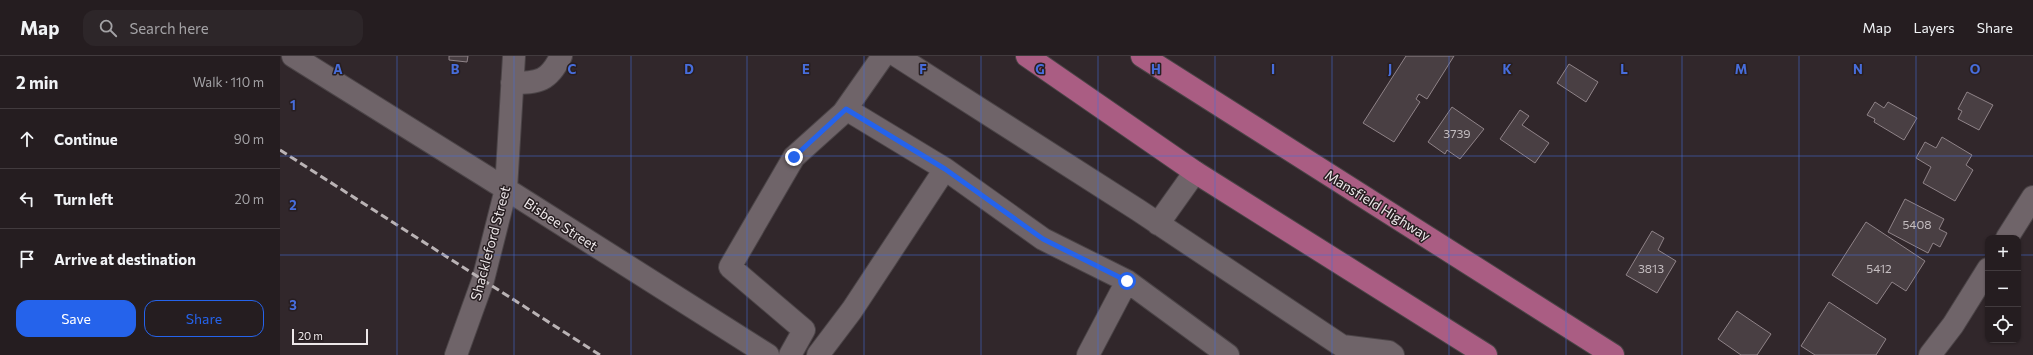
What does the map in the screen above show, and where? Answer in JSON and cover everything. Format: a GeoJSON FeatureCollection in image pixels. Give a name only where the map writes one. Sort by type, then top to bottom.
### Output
{"type":"FeatureCollection","features":[{"type":"Feature","properties":{"kind":"main road"},"geometry":{"type":"LineString","coordinates":[[1027,56],[1195,172],[1486,355]]}},
{"type":"Feature","properties":{"kind":"main road","name":"Mansfield Highway"},"geometry":{"type":"LineString","coordinates":[[1144,56],[1613,355]]}},
{"type":"Feature","properties":{"kind":"street","name":"Bisbee Street"},"geometry":{"type":"LineString","coordinates":[[293,56],[768,355]]}},
{"type":"Feature","properties":{"kind":"street","name":"Shackleford Street"},"geometry":{"type":"LineString","coordinates":[[456,355],[483,280],[506,189],[514,56]]}},
{"type":"Feature","properties":{"kind":"street"},"geometry":{"type":"LineString","coordinates":[[512,82],[534,83],[544,79],[561,56]]}},
{"type":"Feature","properties":{"kind":"street"},"geometry":{"type":"LineString","coordinates":[[790,355],[804,330],[730,267],[794,157],[846,109],[882,56]]}},
{"type":"Feature","properties":{"kind":"street"},"geometry":{"type":"LineString","coordinates":[[897,56],[1158,224],[1342,346],[1389,352],[1393,355]]}},
{"type":"Feature","properties":{"kind":"street"},"geometry":{"type":"LineString","coordinates":[[846,109],[945,169],[1043,239],[1127,281],[1228,355]]}},
{"type":"Feature","properties":{"kind":"street"},"geometry":{"type":"LineString","coordinates":[[818,355],[852,310],[945,169]]}},
{"type":"Feature","properties":{"kind":"street"},"geometry":{"type":"LineString","coordinates":[[1158,224],[1195,172]]}},
{"type":"Feature","properties":{"kind":"street"},"geometry":{"type":"LineString","coordinates":[[2009,235],[2029,211]]}},
{"type":"Feature","properties":{"kind":"street"},"geometry":{"type":"LineString","coordinates":[[1930,355],[1953,325],[1987,271]]}},
{"type":"Feature","properties":{"kind":"street"},"geometry":{"type":"LineString","coordinates":[[1088,355],[1127,281]]}},
{"type":"Feature","properties":{"kind":"building"},"geometry":{"type":"Polygon","coordinates":[[[449,56],[468,56],[467,62],[449,60],[449,56]]]}},
{"type":"Feature","properties":{"kind":"building"},"geometry":{"type":"Polygon","coordinates":[[[1406,56],[1454,56],[1427,99],[1419,94],[1416,99],[1420,102],[1394,142],[1363,123],[1406,56]]]}},
{"type":"Feature","properties":{"kind":"building"},"geometry":{"type":"Polygon","coordinates":[[[1569,64],[1598,82],[1586,102],[1557,83],[1569,64]]]}},
{"type":"Feature","properties":{"kind":"building"},"geometry":{"type":"Polygon","coordinates":[[[1967,92],[1993,105],[1979,130],[1958,119],[1962,111],[1958,109],[1967,92]]]}},
{"type":"Feature","properties":{"kind":"building"},"geometry":{"type":"Polygon","coordinates":[[[1875,102],[1884,108],[1888,102],[1917,118],[1904,140],[1874,122],[1875,119],[1867,115],[1875,102]]]}},
{"type":"Feature","properties":{"kind":"building"},"geometry":{"type":"Polygon","coordinates":[[[1452,107],[1484,129],[1460,159],[1447,150],[1445,154],[1428,142],[1452,107]]]}},
{"type":"Feature","properties":{"kind":"building"},"geometry":{"type":"Polygon","coordinates":[[[1520,110],[1529,116],[1522,125],[1549,143],[1535,163],[1500,139],[1520,110]]]}},
{"type":"Feature","properties":{"kind":"building"},"geometry":{"type":"Polygon","coordinates":[[[1942,137],[1972,155],[1966,165],[1973,170],[1955,201],[1923,183],[1931,167],[1916,158],[1925,142],[1936,148],[1942,137]]]}},
{"type":"Feature","properties":{"kind":"building"},"geometry":{"type":"Polygon","coordinates":[[[1905,199],[1944,219],[1939,229],[1947,233],[1940,247],[1933,243],[1928,253],[1888,232],[1905,199]]]}},
{"type":"Feature","properties":{"kind":"building"},"geometry":{"type":"Polygon","coordinates":[[[1866,222],[1925,261],[1906,291],[1892,282],[1877,304],[1832,275],[1866,222]]]}},
{"type":"Feature","properties":{"kind":"building"},"geometry":{"type":"Polygon","coordinates":[[[1652,231],[1664,238],[1658,250],[1676,261],[1657,293],[1626,275],[1652,231]]]}},
{"type":"Feature","properties":{"kind":"building"},"geometry":{"type":"Polygon","coordinates":[[[1829,302],[1886,339],[1876,355],[1815,355],[1801,346],[1829,302]]]}},
{"type":"Feature","properties":{"kind":"building"},"geometry":{"type":"Polygon","coordinates":[[[1737,311],[1771,334],[1757,355],[1741,355],[1718,339],[1737,311]]]}},
{"type":"Feature","properties":{"kind":"railway"},"geometry":{"type":"LineString","coordinates":[[280,150],[600,355]]}},
{"type":"Feature","properties":{"kind":"route"},"geometry":{"type":"LineString","coordinates":[[794,157],[846,109],[945,169],[1043,239],[1127,281]]}}]}
